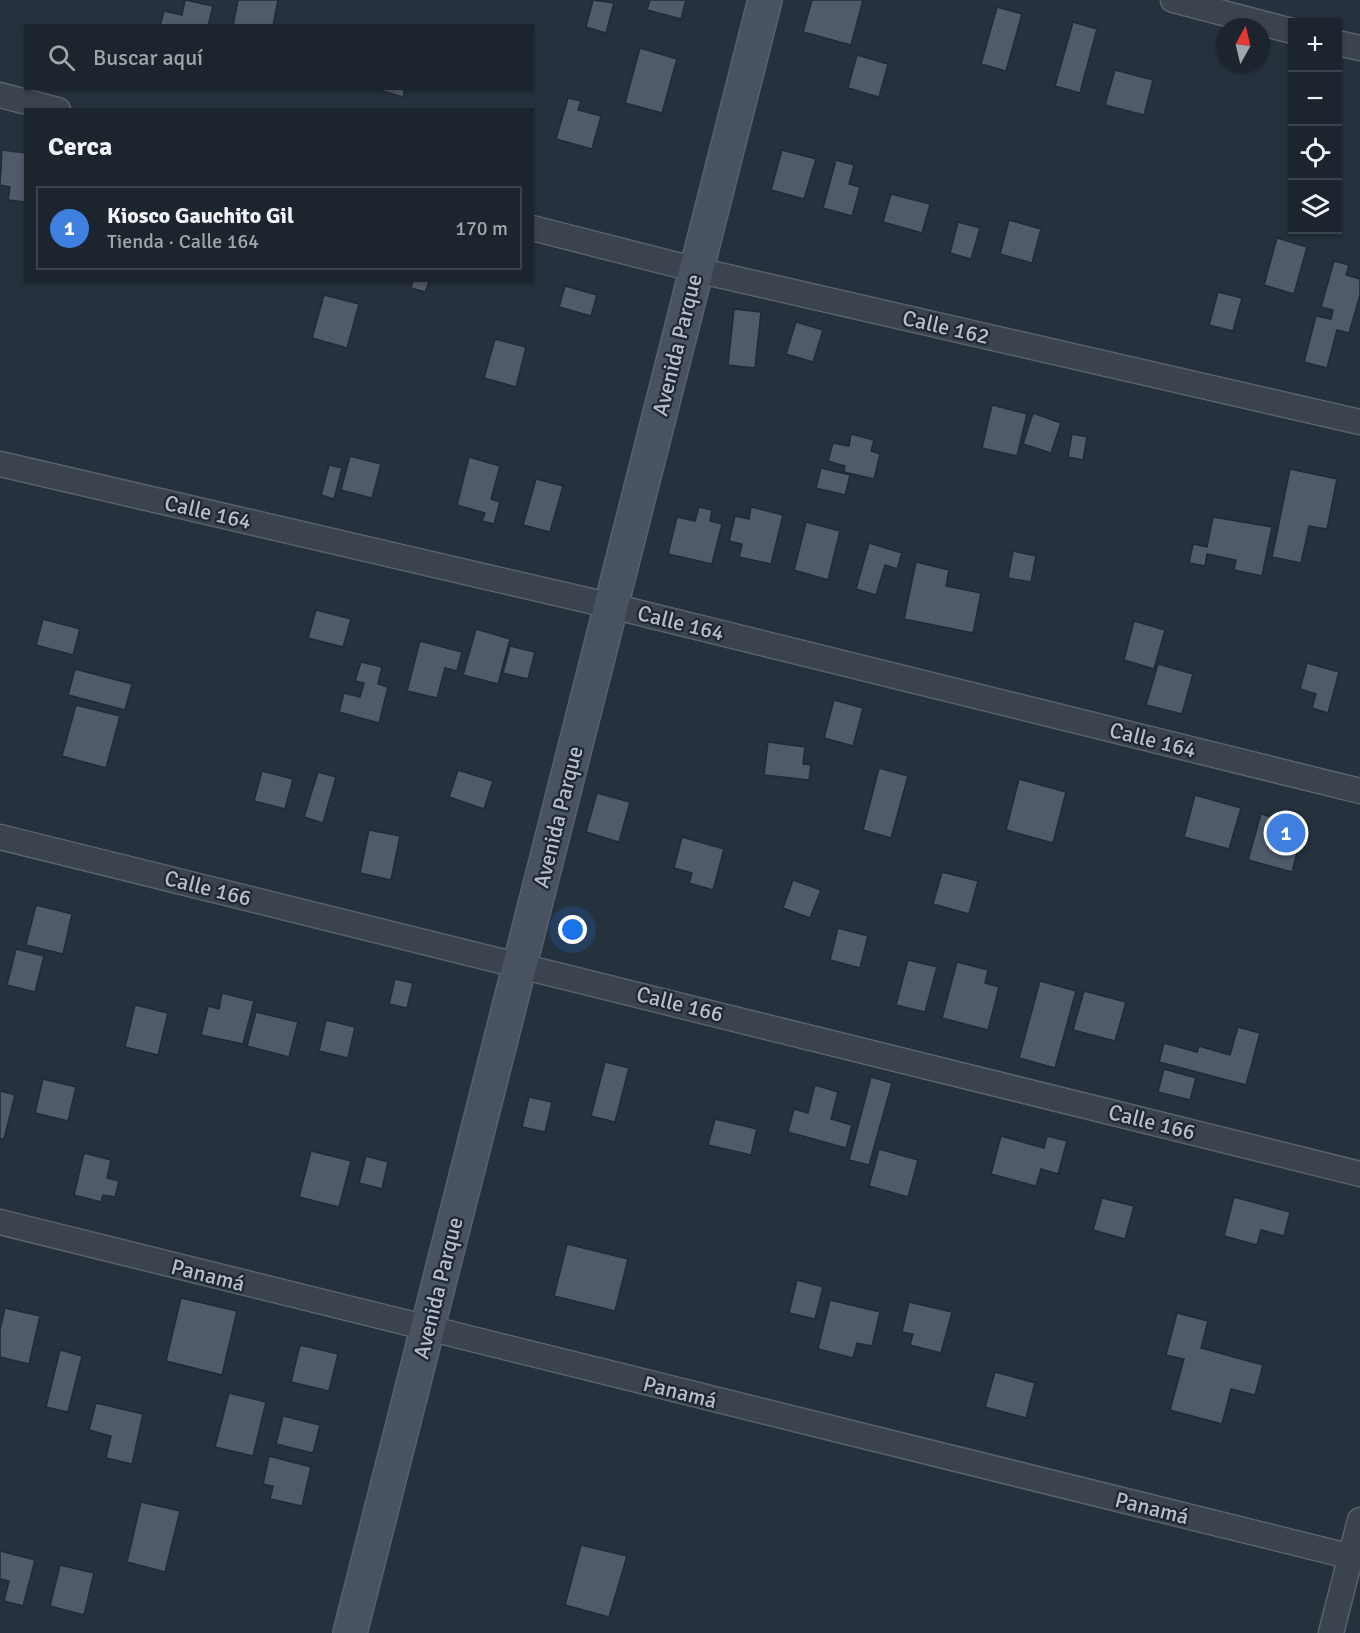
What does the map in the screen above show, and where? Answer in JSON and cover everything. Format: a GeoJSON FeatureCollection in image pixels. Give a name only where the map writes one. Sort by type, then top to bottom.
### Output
{"type":"FeatureCollection","features":[{"type":"Feature","properties":{"kind":"street","name":"Avenida Parque"},"geometry":{"type":"LineString","coordinates":[[350,1633],[765,0]]}},
{"type":"Feature","properties":{"kind":"street"},"geometry":{"type":"LineString","coordinates":[[1173,0],[1229,7],[1288,29]]}},
{"type":"Feature","properties":{"kind":"street"},"geometry":{"type":"LineString","coordinates":[[1342,44],[1360,48]]}},
{"type":"Feature","properties":{"kind":"street"},"geometry":{"type":"LineString","coordinates":[[0,95],[50,108]]}},
{"type":"Feature","properties":{"kind":"street","name":"Calle 162"},"geometry":{"type":"LineString","coordinates":[[534,229],[697,270],[1360,422]]}},
{"type":"Feature","properties":{"kind":"street","name":"Calle 164"},"geometry":{"type":"LineString","coordinates":[[0,464],[612,606],[1360,791]]}},
{"type":"Feature","properties":{"kind":"street","name":"Calle 166"},"geometry":{"type":"LineString","coordinates":[[0,837],[1360,1174]]}},
{"type":"Feature","properties":{"kind":"street","name":"Panamá"},"geometry":{"type":"LineString","coordinates":[[0,1222],[1355,1558]]}},
{"type":"Feature","properties":{"kind":"street"},"geometry":{"type":"LineString","coordinates":[[1331,1633],[1355,1558],[1360,1520]]}},
{"type":"Feature","properties":{"kind":"building"},"geometry":{"type":"Polygon","coordinates":[[[185,0],[213,6],[208,24],[161,24],[164,11],[182,15],[185,0]]]}},
{"type":"Feature","properties":{"kind":"building"},"geometry":{"type":"Polygon","coordinates":[[[238,0],[278,0],[273,24],[233,24],[238,0]]]}},
{"type":"Feature","properties":{"kind":"building"},"geometry":{"type":"Polygon","coordinates":[[[593,0],[614,3],[606,33],[586,27],[593,0]]]}},
{"type":"Feature","properties":{"kind":"building"},"geometry":{"type":"Polygon","coordinates":[[[650,0],[686,0],[681,19],[647,10],[650,0]]]}},
{"type":"Feature","properties":{"kind":"building"},"geometry":{"type":"Polygon","coordinates":[[[812,0],[863,0],[851,45],[803,32],[812,0]]]}},
{"type":"Feature","properties":{"kind":"building"},"geometry":{"type":"Polygon","coordinates":[[[997,7],[1022,14],[1006,71],[981,64],[997,7]]]}},
{"type":"Feature","properties":{"kind":"building"},"geometry":{"type":"Polygon","coordinates":[[[1073,22],[1097,29],[1080,93],[1055,86],[1073,22]]]}},
{"type":"Feature","properties":{"kind":"building"},"geometry":{"type":"Polygon","coordinates":[[[640,48],[677,59],[662,113],[625,103],[640,48]]]}},
{"type":"Feature","properties":{"kind":"building"},"geometry":{"type":"Polygon","coordinates":[[[857,55],[888,64],[879,97],[848,88],[857,55]]]}},
{"type":"Feature","properties":{"kind":"building"},"geometry":{"type":"Polygon","coordinates":[[[1115,70],[1153,80],[1144,115],[1105,105],[1115,70]]]}},
{"type":"Feature","properties":{"kind":"building"},"geometry":{"type":"Polygon","coordinates":[[[379,90],[405,90],[403,97],[379,90]]]}},
{"type":"Feature","properties":{"kind":"building"},"geometry":{"type":"Polygon","coordinates":[[[568,98],[581,101],[578,110],[601,116],[592,149],[556,139],[568,98]]]}},
{"type":"Feature","properties":{"kind":"building"},"geometry":{"type":"Polygon","coordinates":[[[2,150],[24,153],[24,202],[8,200],[10,187],[0,185],[2,150]]]}},
{"type":"Feature","properties":{"kind":"building"},"geometry":{"type":"Polygon","coordinates":[[[782,150],[816,159],[804,199],[771,190],[782,150]]]}},
{"type":"Feature","properties":{"kind":"building"},"geometry":{"type":"Polygon","coordinates":[[[836,160],[854,165],[849,184],[860,187],[852,216],[823,208],[836,160]]]}},
{"type":"Feature","properties":{"kind":"building"},"geometry":{"type":"Polygon","coordinates":[[[891,194],[930,204],[922,233],[883,222],[891,194]]]}},
{"type":"Feature","properties":{"kind":"building"},"geometry":{"type":"Polygon","coordinates":[[[1009,220],[1041,229],[1032,263],[1000,254],[1009,220]]]}},
{"type":"Feature","properties":{"kind":"building"},"geometry":{"type":"Polygon","coordinates":[[[958,222],[980,228],[971,259],[950,253],[958,222]]]}},
{"type":"Feature","properties":{"kind":"building"},"geometry":{"type":"Polygon","coordinates":[[[1277,238],[1307,247],[1294,294],[1264,285],[1277,238]]]}},
{"type":"Feature","properties":{"kind":"building"},"geometry":{"type":"Polygon","coordinates":[[[1334,261],[1349,265],[1346,275],[1360,279],[1360,295],[1349,333],[1337,330],[1327,368],[1304,362],[1316,316],[1331,319],[1333,310],[1321,307],[1334,261]]]}},
{"type":"Feature","properties":{"kind":"building"},"geometry":{"type":"Polygon","coordinates":[[[412,282],[429,282],[425,292],[411,288],[412,282]]]}},
{"type":"Feature","properties":{"kind":"building"},"geometry":{"type":"Polygon","coordinates":[[[565,286],[597,295],[591,316],[559,307],[565,286]]]}},
{"type":"Feature","properties":{"kind":"building"},"geometry":{"type":"Polygon","coordinates":[[[1218,292],[1242,298],[1233,331],[1209,325],[1218,292]]]}},
{"type":"Feature","properties":{"kind":"building"},"geometry":{"type":"Polygon","coordinates":[[[324,295],[359,304],[347,348],[312,338],[324,295]]]}},
{"type":"Feature","properties":{"kind":"building"},"geometry":{"type":"Polygon","coordinates":[[[734,309],[761,312],[755,368],[728,365],[734,309]]]}},
{"type":"Feature","properties":{"kind":"building"},"geometry":{"type":"Polygon","coordinates":[[[796,322],[823,330],[813,362],[786,354],[796,322]]]}},
{"type":"Feature","properties":{"kind":"building"},"geometry":{"type":"Polygon","coordinates":[[[495,339],[526,347],[516,387],[484,378],[495,339]]]}},
{"type":"Feature","properties":{"kind":"building"},"geometry":{"type":"Polygon","coordinates":[[[992,405],[1027,414],[1017,456],[982,448],[992,405]]]}},
{"type":"Feature","properties":{"kind":"building"},"geometry":{"type":"Polygon","coordinates":[[[1033,413],[1061,423],[1051,453],[1023,444],[1033,413]]]}},
{"type":"Feature","properties":{"kind":"building"},"geometry":{"type":"Polygon","coordinates":[[[851,434],[874,440],[871,451],[880,454],[874,479],[844,472],[845,466],[828,461],[833,443],[849,446],[851,434]]]}},
{"type":"Feature","properties":{"kind":"building"},"geometry":{"type":"Polygon","coordinates":[[[1072,434],[1087,437],[1083,460],[1068,457],[1072,434]]]}},
{"type":"Feature","properties":{"kind":"building"},"geometry":{"type":"Polygon","coordinates":[[[350,456],[381,464],[372,498],[341,490],[350,456]]]}},
{"type":"Feature","properties":{"kind":"building"},"geometry":{"type":"Polygon","coordinates":[[[469,457],[500,466],[491,499],[500,502],[494,524],[482,521],[485,513],[457,505],[469,457]]]}},
{"type":"Feature","properties":{"kind":"building"},"geometry":{"type":"Polygon","coordinates":[[[329,465],[342,468],[334,499],[321,495],[329,465]]]}},
{"type":"Feature","properties":{"kind":"building"},"geometry":{"type":"Polygon","coordinates":[[[821,468],[850,475],[845,495],[816,488],[821,468]]]}},
{"type":"Feature","properties":{"kind":"building"},"geometry":{"type":"Polygon","coordinates":[[[1290,469],[1337,479],[1327,529],[1309,526],[1301,563],[1272,557],[1290,469]]]}},
{"type":"Feature","properties":{"kind":"building"},"geometry":{"type":"Polygon","coordinates":[[[536,479],[563,486],[550,532],[523,525],[536,479]]]}},
{"type":"Feature","properties":{"kind":"building"},"geometry":{"type":"Polygon","coordinates":[[[699,507],[712,510],[710,521],[722,524],[712,564],[668,554],[677,517],[695,521],[699,507]]]}},
{"type":"Feature","properties":{"kind":"building"},"geometry":{"type":"Polygon","coordinates":[[[751,507],[783,515],[771,564],[739,557],[742,544],[729,541],[735,516],[749,519],[751,507]]]}},
{"type":"Feature","properties":{"kind":"building"},"geometry":{"type":"Polygon","coordinates":[[[1213,517],[1272,527],[1262,576],[1234,570],[1236,560],[1207,554],[1205,566],[1189,563],[1193,544],[1207,547],[1213,517]]]}},
{"type":"Feature","properties":{"kind":"building"},"geometry":{"type":"Polygon","coordinates":[[[806,522],[840,531],[828,580],[794,570],[806,522]]]}},
{"type":"Feature","properties":{"kind":"building"},"geometry":{"type":"Polygon","coordinates":[[[869,543],[902,553],[897,569],[885,565],[876,595],[856,589],[869,543]]]}},
{"type":"Feature","properties":{"kind":"building"},"geometry":{"type":"Polygon","coordinates":[[[1013,551],[1036,556],[1031,582],[1008,578],[1013,551]]]}},
{"type":"Feature","properties":{"kind":"building"},"geometry":{"type":"Polygon","coordinates":[[[916,562],[949,570],[946,586],[981,593],[973,633],[904,619],[916,562]]]}},
{"type":"Feature","properties":{"kind":"building"},"geometry":{"type":"Polygon","coordinates":[[[316,610],[351,619],[343,647],[308,638],[316,610]]]}},
{"type":"Feature","properties":{"kind":"building"},"geometry":{"type":"Polygon","coordinates":[[[43,619],[80,629],[73,655],[36,645],[43,619]]]}},
{"type":"Feature","properties":{"kind":"building"},"geometry":{"type":"Polygon","coordinates":[[[1134,621],[1165,630],[1154,669],[1124,660],[1134,621]]]}},
{"type":"Feature","properties":{"kind":"building"},"geometry":{"type":"Polygon","coordinates":[[[476,629],[510,639],[498,684],[463,675],[476,629]]]}},
{"type":"Feature","properties":{"kind":"building"},"geometry":{"type":"Polygon","coordinates":[[[420,641],[462,652],[457,671],[445,668],[437,698],[407,691],[420,641]]]}},
{"type":"Feature","properties":{"kind":"building"},"geometry":{"type":"Polygon","coordinates":[[[510,646],[535,652],[528,679],[503,673],[510,646]]]}},
{"type":"Feature","properties":{"kind":"building"},"geometry":{"type":"Polygon","coordinates":[[[361,662],[382,667],[378,684],[388,687],[379,723],[339,712],[344,693],[360,697],[364,683],[355,681],[361,662]]]}},
{"type":"Feature","properties":{"kind":"building"},"geometry":{"type":"Polygon","coordinates":[[[1307,663],[1339,672],[1328,713],[1312,708],[1316,694],[1300,689],[1307,663]]]}},
{"type":"Feature","properties":{"kind":"building"},"geometry":{"type":"Polygon","coordinates":[[[1158,664],[1193,674],[1182,714],[1146,705],[1158,664]]]}},
{"type":"Feature","properties":{"kind":"building"},"geometry":{"type":"Polygon","coordinates":[[[75,669],[132,684],[125,710],[68,695],[75,669]]]}},
{"type":"Feature","properties":{"kind":"building"},"geometry":{"type":"Polygon","coordinates":[[[834,700],[863,708],[853,746],[824,738],[834,700]]]}},
{"type":"Feature","properties":{"kind":"building"},"geometry":{"type":"Polygon","coordinates":[[[76,705],[120,716],[106,768],[62,756],[76,705]]]}},
{"type":"Feature","properties":{"kind":"building"},"geometry":{"type":"Polygon","coordinates":[[[768,742],[805,747],[803,764],[811,765],[809,780],[764,775],[768,742]]]}},
{"type":"Feature","properties":{"kind":"building"},"geometry":{"type":"Polygon","coordinates":[[[879,768],[908,776],[891,838],[863,830],[879,768]]]}},
{"type":"Feature","properties":{"kind":"building"},"geometry":{"type":"Polygon","coordinates":[[[458,770],[493,781],[484,809],[449,797],[458,770]]]}},
{"type":"Feature","properties":{"kind":"building"},"geometry":{"type":"Polygon","coordinates":[[[262,771],[293,779],[285,809],[254,801],[262,771]]]}},
{"type":"Feature","properties":{"kind":"building"},"geometry":{"type":"Polygon","coordinates":[[[318,772],[336,777],[323,823],[304,817],[318,772]]]}},
{"type":"Feature","properties":{"kind":"building"},"geometry":{"type":"Polygon","coordinates":[[[1019,779],[1066,792],[1053,843],[1006,830],[1019,779]]]}},
{"type":"Feature","properties":{"kind":"building"},"geometry":{"type":"Polygon","coordinates":[[[597,793],[630,802],[619,842],[586,832],[597,793]]]}},
{"type":"Feature","properties":{"kind":"building"},"geometry":{"type":"Polygon","coordinates":[[[1195,795],[1241,808],[1229,849],[1184,837],[1195,795]]]}},
{"type":"Feature","properties":{"kind":"building"},"geometry":{"type":"Polygon","coordinates":[[[1261,814],[1304,826],[1292,872],[1248,860],[1261,814]]]}},
{"type":"Feature","properties":{"kind":"building"},"geometry":{"type":"Polygon","coordinates":[[[369,830],[400,836],[391,880],[360,873],[369,830]]]}},
{"type":"Feature","properties":{"kind":"building"},"geometry":{"type":"Polygon","coordinates":[[[682,837],[724,849],[713,890],[689,883],[692,873],[674,868],[682,837]]]}},
{"type":"Feature","properties":{"kind":"building"},"geometry":{"type":"Polygon","coordinates":[[[942,872],[978,881],[969,914],[933,904],[942,872]]]}},
{"type":"Feature","properties":{"kind":"building"},"geometry":{"type":"Polygon","coordinates":[[[793,880],[821,890],[810,918],[783,908],[793,880]]]}},
{"type":"Feature","properties":{"kind":"building"},"geometry":{"type":"Polygon","coordinates":[[[36,905],[72,914],[63,954],[26,945],[36,905]]]}},
{"type":"Feature","properties":{"kind":"building"},"geometry":{"type":"Polygon","coordinates":[[[838,928],[868,936],[860,968],[830,960],[838,928]]]}},
{"type":"Feature","properties":{"kind":"building"},"geometry":{"type":"Polygon","coordinates":[[[16,949],[44,956],[35,992],[7,985],[16,949]]]}},
{"type":"Feature","properties":{"kind":"building"},"geometry":{"type":"Polygon","coordinates":[[[908,960],[937,967],[925,1012],[896,1005],[908,960]]]}},
{"type":"Feature","properties":{"kind":"building"},"geometry":{"type":"Polygon","coordinates":[[[957,962],[988,970],[985,983],[999,987],[988,1030],[942,1018],[957,962]]]}},
{"type":"Feature","properties":{"kind":"building"},"geometry":{"type":"Polygon","coordinates":[[[395,979],[413,983],[407,1008],[389,1004],[395,979]]]}},
{"type":"Feature","properties":{"kind":"building"},"geometry":{"type":"Polygon","coordinates":[[[1040,981],[1076,991],[1055,1068],[1019,1058],[1040,981]]]}},
{"type":"Feature","properties":{"kind":"building"},"geometry":{"type":"Polygon","coordinates":[[[1084,991],[1126,1002],[1115,1041],[1073,1030],[1084,991]]]}},
{"type":"Feature","properties":{"kind":"building"},"geometry":{"type":"Polygon","coordinates":[[[222,993],[254,1001],[243,1044],[201,1035],[208,1006],[219,1009],[222,993]]]}},
{"type":"Feature","properties":{"kind":"building"},"geometry":{"type":"Polygon","coordinates":[[[135,1005],[168,1013],[158,1055],[125,1047],[135,1005]]]}},
{"type":"Feature","properties":{"kind":"building"},"geometry":{"type":"Polygon","coordinates":[[[256,1012],[298,1022],[289,1057],[247,1046],[256,1012]]]}},
{"type":"Feature","properties":{"kind":"building"},"geometry":{"type":"Polygon","coordinates":[[[326,1020],[355,1027],[348,1058],[319,1051],[326,1020]]]}},
{"type":"Feature","properties":{"kind":"building"},"geometry":{"type":"Polygon","coordinates":[[[1238,1027],[1260,1033],[1246,1085],[1159,1062],[1164,1043],[1197,1052],[1199,1046],[1230,1055],[1238,1027]]]}},
{"type":"Feature","properties":{"kind":"building"},"geometry":{"type":"Polygon","coordinates":[[[605,1062],[629,1068],[615,1122],[591,1116],[605,1062]]]}},
{"type":"Feature","properties":{"kind":"building"},"geometry":{"type":"Polygon","coordinates":[[[1164,1069],[1196,1078],[1190,1100],[1158,1092],[1164,1069]]]}},
{"type":"Feature","properties":{"kind":"building"},"geometry":{"type":"Polygon","coordinates":[[[871,1077],[892,1083],[869,1165],[849,1160],[871,1077]]]}},
{"type":"Feature","properties":{"kind":"building"},"geometry":{"type":"Polygon","coordinates":[[[43,1079],[76,1087],[68,1121],[35,1113],[43,1079]]]}},
{"type":"Feature","properties":{"kind":"building"},"geometry":{"type":"Polygon","coordinates":[[[815,1085],[838,1092],[831,1119],[852,1125],[846,1148],[788,1132],[794,1109],[808,1113],[815,1085]]]}},
{"type":"Feature","properties":{"kind":"building"},"geometry":{"type":"Polygon","coordinates":[[[0,1091],[15,1095],[4,1139],[0,1139],[0,1091]]]}},
{"type":"Feature","properties":{"kind":"building"},"geometry":{"type":"Polygon","coordinates":[[[529,1097],[552,1102],[545,1132],[522,1127],[529,1097]]]}},
{"type":"Feature","properties":{"kind":"building"},"geometry":{"type":"Polygon","coordinates":[[[715,1119],[757,1129],[751,1155],[708,1145],[715,1119]]]}},
{"type":"Feature","properties":{"kind":"building"},"geometry":{"type":"Polygon","coordinates":[[[1001,1136],[1044,1148],[1047,1136],[1067,1141],[1058,1174],[1041,1169],[1036,1186],[991,1174],[1001,1136]]]}},
{"type":"Feature","properties":{"kind":"building"},"geometry":{"type":"Polygon","coordinates":[[[879,1149],[918,1160],[908,1197],[869,1186],[879,1149]]]}},
{"type":"Feature","properties":{"kind":"building"},"geometry":{"type":"Polygon","coordinates":[[[311,1151],[351,1161],[339,1207],[299,1197],[311,1151]]]}},
{"type":"Feature","properties":{"kind":"building"},"geometry":{"type":"Polygon","coordinates":[[[84,1153],[111,1160],[107,1178],[119,1181],[115,1197],[103,1195],[101,1202],[74,1195],[84,1153]]]}},
{"type":"Feature","properties":{"kind":"building"},"geometry":{"type":"Polygon","coordinates":[[[366,1156],[388,1162],[382,1189],[359,1183],[366,1156]]]}},
{"type":"Feature","properties":{"kind":"building"},"geometry":{"type":"Polygon","coordinates":[[[1234,1197],[1290,1212],[1284,1236],[1261,1230],[1257,1245],[1224,1236],[1234,1197]]]}},
{"type":"Feature","properties":{"kind":"building"},"geometry":{"type":"Polygon","coordinates":[[[1102,1198],[1134,1206],[1125,1239],[1093,1230],[1102,1198]]]}},
{"type":"Feature","properties":{"kind":"building"},"geometry":{"type":"Polygon","coordinates":[[[567,1244],[628,1259],[615,1311],[554,1296],[567,1244]]]}},
{"type":"Feature","properties":{"kind":"building"},"geometry":{"type":"Polygon","coordinates":[[[797,1280],[823,1287],[815,1319],[789,1313],[797,1280]]]}},
{"type":"Feature","properties":{"kind":"building"},"geometry":{"type":"Polygon","coordinates":[[[181,1298],[237,1311],[222,1375],[166,1361],[181,1298]]]}},
{"type":"Feature","properties":{"kind":"building"},"geometry":{"type":"Polygon","coordinates":[[[830,1300],[880,1312],[872,1346],[857,1343],[853,1358],[818,1349],[830,1300]]]}},
{"type":"Feature","properties":{"kind":"building"},"geometry":{"type":"Polygon","coordinates":[[[909,1302],[952,1312],[941,1353],[910,1345],[913,1334],[902,1332],[909,1302]]]}},
{"type":"Feature","properties":{"kind":"building"},"geometry":{"type":"Polygon","coordinates":[[[5,1308],[40,1316],[29,1364],[0,1357],[0,1330],[5,1308]]]}},
{"type":"Feature","properties":{"kind":"building"},"geometry":{"type":"Polygon","coordinates":[[[1177,1313],[1208,1321],[1201,1348],[1263,1365],[1255,1395],[1231,1389],[1222,1424],[1170,1410],[1184,1359],[1166,1355],[1177,1313]]]}},
{"type":"Feature","properties":{"kind":"building"},"geometry":{"type":"Polygon","coordinates":[[[300,1345],[338,1354],[329,1391],[291,1382],[300,1345]]]}},
{"type":"Feature","properties":{"kind":"building"},"geometry":{"type":"Polygon","coordinates":[[[60,1350],[82,1356],[68,1412],[46,1407],[60,1350]]]}},
{"type":"Feature","properties":{"kind":"building"},"geometry":{"type":"Polygon","coordinates":[[[995,1372],[1035,1383],[1026,1418],[985,1407],[995,1372]]]}},
{"type":"Feature","properties":{"kind":"building"},"geometry":{"type":"Polygon","coordinates":[[[229,1393],[266,1402],[253,1456],[215,1447],[229,1393]]]}},
{"type":"Feature","properties":{"kind":"building"},"geometry":{"type":"Polygon","coordinates":[[[96,1403],[143,1414],[132,1464],[106,1458],[111,1436],[89,1430],[96,1403]]]}},
{"type":"Feature","properties":{"kind":"building"},"geometry":{"type":"Polygon","coordinates":[[[283,1416],[320,1425],[313,1453],[276,1444],[283,1416]]]}},
{"type":"Feature","properties":{"kind":"building"},"geometry":{"type":"Polygon","coordinates":[[[269,1456],[311,1467],[302,1506],[270,1499],[273,1486],[263,1484],[269,1456]]]}},
{"type":"Feature","properties":{"kind":"building"},"geometry":{"type":"Polygon","coordinates":[[[141,1502],[180,1511],[165,1572],[127,1562],[141,1502]]]}},
{"type":"Feature","properties":{"kind":"building"},"geometry":{"type":"Polygon","coordinates":[[[581,1545],[627,1556],[609,1617],[565,1605],[581,1545]]]}},
{"type":"Feature","properties":{"kind":"building"},"geometry":{"type":"Polygon","coordinates":[[[0,1551],[35,1560],[23,1606],[4,1601],[9,1581],[0,1579],[0,1551]]]}},
{"type":"Feature","properties":{"kind":"building"},"geometry":{"type":"Polygon","coordinates":[[[60,1565],[94,1573],[84,1615],[50,1606],[60,1565]]]}},
{"type":"Feature","properties":{"kind":"place","name":"Kiosco Gauchito Gil"},"geometry":{"type":"Point","coordinates":[1286,833]}}]}
